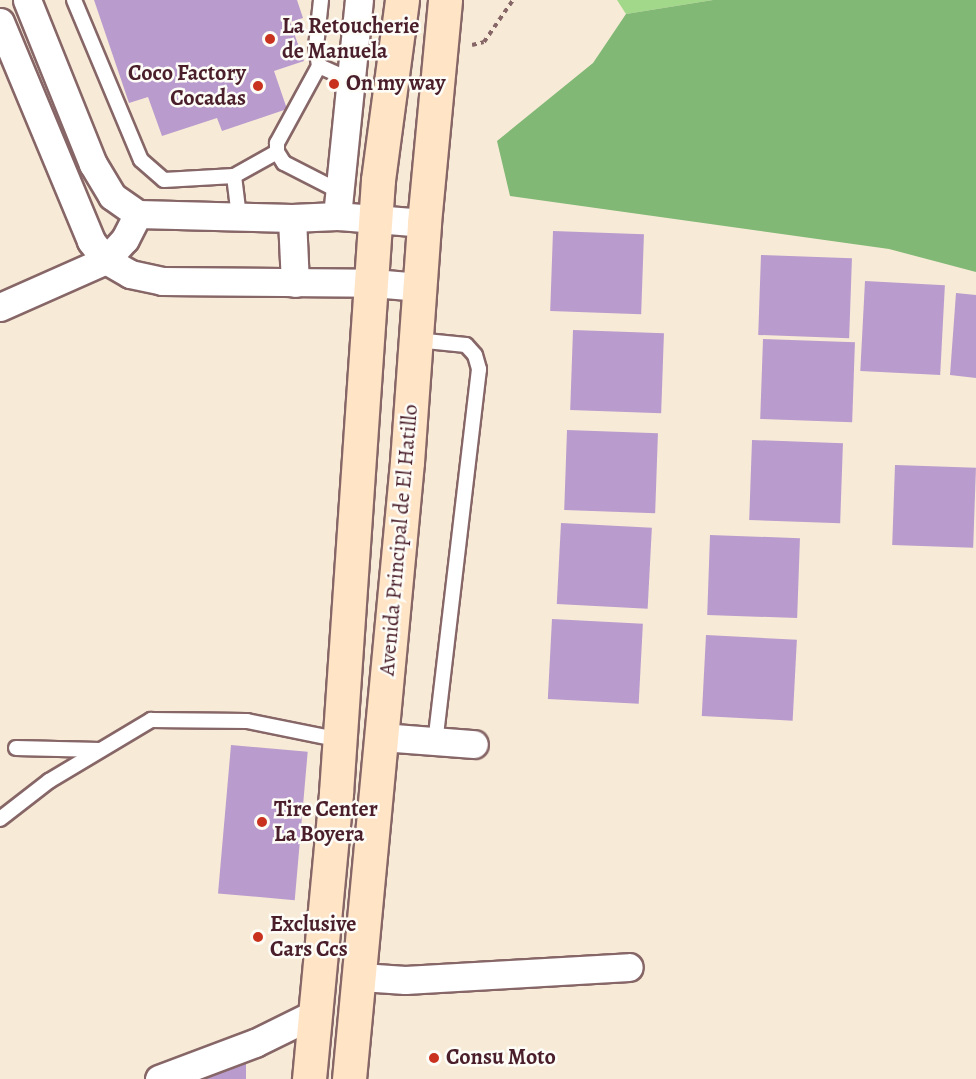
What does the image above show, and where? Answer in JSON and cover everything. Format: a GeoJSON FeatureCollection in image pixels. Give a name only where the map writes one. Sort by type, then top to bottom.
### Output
{"type":"FeatureCollection","features":[{"type":"Feature","properties":{"kind":"main road","name":"Avenida Principal de El Hatillo"},"geometry":{"type":"LineString","coordinates":[[309,1079],[340,740],[373,284],[378,180],[402,0]]}},
{"type":"Feature","properties":{"kind":"main road","name":"Avenida Principal de El Hatillo"},"geometry":{"type":"LineString","coordinates":[[349,1079],[361,977],[424,223],[445,0]]}},
{"type":"Feature","properties":{"kind":"street"},"geometry":{"type":"LineString","coordinates":[[27,0],[93,164],[112,196],[138,214],[292,218],[338,204],[376,219],[424,223]]}},
{"type":"Feature","properties":{"kind":"street"},"geometry":{"type":"LineString","coordinates":[[338,204],[359,0]]}},
{"type":"Feature","properties":{"kind":"street"},"geometry":{"type":"LineString","coordinates":[[0,22],[91,242],[106,260],[130,274],[162,282],[373,284],[420,287]]}},
{"type":"Feature","properties":{"kind":"street"},"geometry":{"type":"LineString","coordinates":[[0,308],[106,260],[125,239],[138,214]]}},
{"type":"Feature","properties":{"kind":"street"},"geometry":{"type":"LineString","coordinates":[[292,218],[295,283]]}},
{"type":"Feature","properties":{"kind":"street"},"geometry":{"type":"LineString","coordinates":[[382,737],[435,743],[474,744]]}},
{"type":"Feature","properties":{"kind":"street"},"geometry":{"type":"LineString","coordinates":[[361,977],[405,980],[629,967]]}},
{"type":"Feature","properties":{"kind":"street"},"geometry":{"type":"LineString","coordinates":[[159,1079],[255,1043],[314,1014]]}},
{"type":"Feature","properties":{"kind":"lane"},"geometry":{"type":"LineString","coordinates":[[74,0],[141,160],[164,180],[234,176],[277,152]]}},
{"type":"Feature","properties":{"kind":"lane"},"geometry":{"type":"LineString","coordinates":[[321,0],[316,47],[319,66],[276,143],[277,152],[284,163],[338,204]]}},
{"type":"Feature","properties":{"kind":"lane"},"geometry":{"type":"LineString","coordinates":[[319,66],[351,80]]}},
{"type":"Feature","properties":{"kind":"lane"},"geometry":{"type":"LineString","coordinates":[[234,176],[239,215]]}},
{"type":"Feature","properties":{"kind":"lane"},"geometry":{"type":"LineString","coordinates":[[416,340],[466,345],[475,355],[479,369],[435,743]]}},
{"type":"Feature","properties":{"kind":"lane"},"geometry":{"type":"LineString","coordinates":[[0,819],[49,781],[151,720],[247,721],[340,740]]}},
{"type":"Feature","properties":{"kind":"lane"},"geometry":{"type":"LineString","coordinates":[[15,748],[100,750]]}},
{"type":"Feature","properties":{"kind":"path"},"geometry":{"type":"LineString","coordinates":[[441,51],[484,42],[513,0]]}},
{"type":"Feature","properties":{"kind":"green space"},"geometry":{"type":"Polygon","coordinates":[[[617,0],[713,0],[626,14],[617,0]]]}},
{"type":"Feature","properties":{"kind":"green space"},"geometry":{"type":"Polygon","coordinates":[[[713,0],[976,0],[976,272],[889,249],[510,196],[497,141],[593,63],[626,14],[713,0]]]}},
{"type":"Feature","properties":{"kind":"building"},"geometry":{"type":"Polygon","coordinates":[[[94,0],[297,0],[303,18],[290,22],[304,61],[274,71],[287,109],[222,131],[217,118],[162,136],[148,97],[129,103],[94,0]]]}},
{"type":"Feature","properties":{"kind":"building"},"geometry":{"type":"Polygon","coordinates":[[[553,231],[644,234],[641,314],[550,311],[553,231]]]}},
{"type":"Feature","properties":{"kind":"building"},"geometry":{"type":"Polygon","coordinates":[[[761,255],[852,258],[849,338],[758,335],[761,255]]]}},
{"type":"Feature","properties":{"kind":"building"},"geometry":{"type":"Polygon","coordinates":[[[865,281],[945,285],[940,375],[860,371],[865,281]]]}},
{"type":"Feature","properties":{"kind":"building"},"geometry":{"type":"Polygon","coordinates":[[[956,293],[976,295],[976,378],[950,375],[956,293]]]}},
{"type":"Feature","properties":{"kind":"building"},"geometry":{"type":"Polygon","coordinates":[[[573,330],[664,333],[661,413],[570,410],[573,330]]]}},
{"type":"Feature","properties":{"kind":"building"},"geometry":{"type":"Polygon","coordinates":[[[763,339],[855,342],[852,422],[760,419],[763,339]]]}},
{"type":"Feature","properties":{"kind":"building"},"geometry":{"type":"Polygon","coordinates":[[[567,430],[658,433],[655,513],[564,510],[567,430]]]}},
{"type":"Feature","properties":{"kind":"building"},"geometry":{"type":"Polygon","coordinates":[[[752,440],[843,443],[840,523],[749,520],[752,440]]]}},
{"type":"Feature","properties":{"kind":"building"},"geometry":{"type":"Polygon","coordinates":[[[895,465],[976,468],[973,548],[892,545],[895,465]]]}},
{"type":"Feature","properties":{"kind":"building"},"geometry":{"type":"Polygon","coordinates":[[[561,523],[652,528],[648,609],[557,604],[561,523]]]}},
{"type":"Feature","properties":{"kind":"building"},"geometry":{"type":"Polygon","coordinates":[[[710,535],[800,538],[797,618],[707,615],[710,535]]]}},
{"type":"Feature","properties":{"kind":"building"},"geometry":{"type":"Polygon","coordinates":[[[552,619],[643,624],[639,704],[548,699],[552,619]]]}},
{"type":"Feature","properties":{"kind":"building"},"geometry":{"type":"Polygon","coordinates":[[[706,635],[797,640],[793,721],[702,716],[706,635]]]}},
{"type":"Feature","properties":{"kind":"building","name":"Tire Center La Boyera"},"geometry":{"type":"Polygon","coordinates":[[[231,745],[308,752],[295,900],[218,893],[231,745]]]}},
{"type":"Feature","properties":{"kind":"building"},"geometry":{"type":"Polygon","coordinates":[[[246,1059],[246,1079],[205,1079],[213,1076],[246,1059]]]}},
{"type":"Feature","properties":{"kind":"place","name":"La Retoucherie de Manuela"},"geometry":{"type":"Point","coordinates":[270,39]}},
{"type":"Feature","properties":{"kind":"place","name":"On my way"},"geometry":{"type":"Point","coordinates":[334,84]}},
{"type":"Feature","properties":{"kind":"place","name":"Coco Factory Cocadas"},"geometry":{"type":"Point","coordinates":[258,86]}},
{"type":"Feature","properties":{"kind":"place","name":"Tire Center La Boyera"},"geometry":{"type":"Point","coordinates":[262,822]}},
{"type":"Feature","properties":{"kind":"place","name":"Exclusive Cars Ccs"},"geometry":{"type":"Point","coordinates":[258,937]}},
{"type":"Feature","properties":{"kind":"place","name":"Consu Moto"},"geometry":{"type":"Point","coordinates":[434,1058]}}]}
